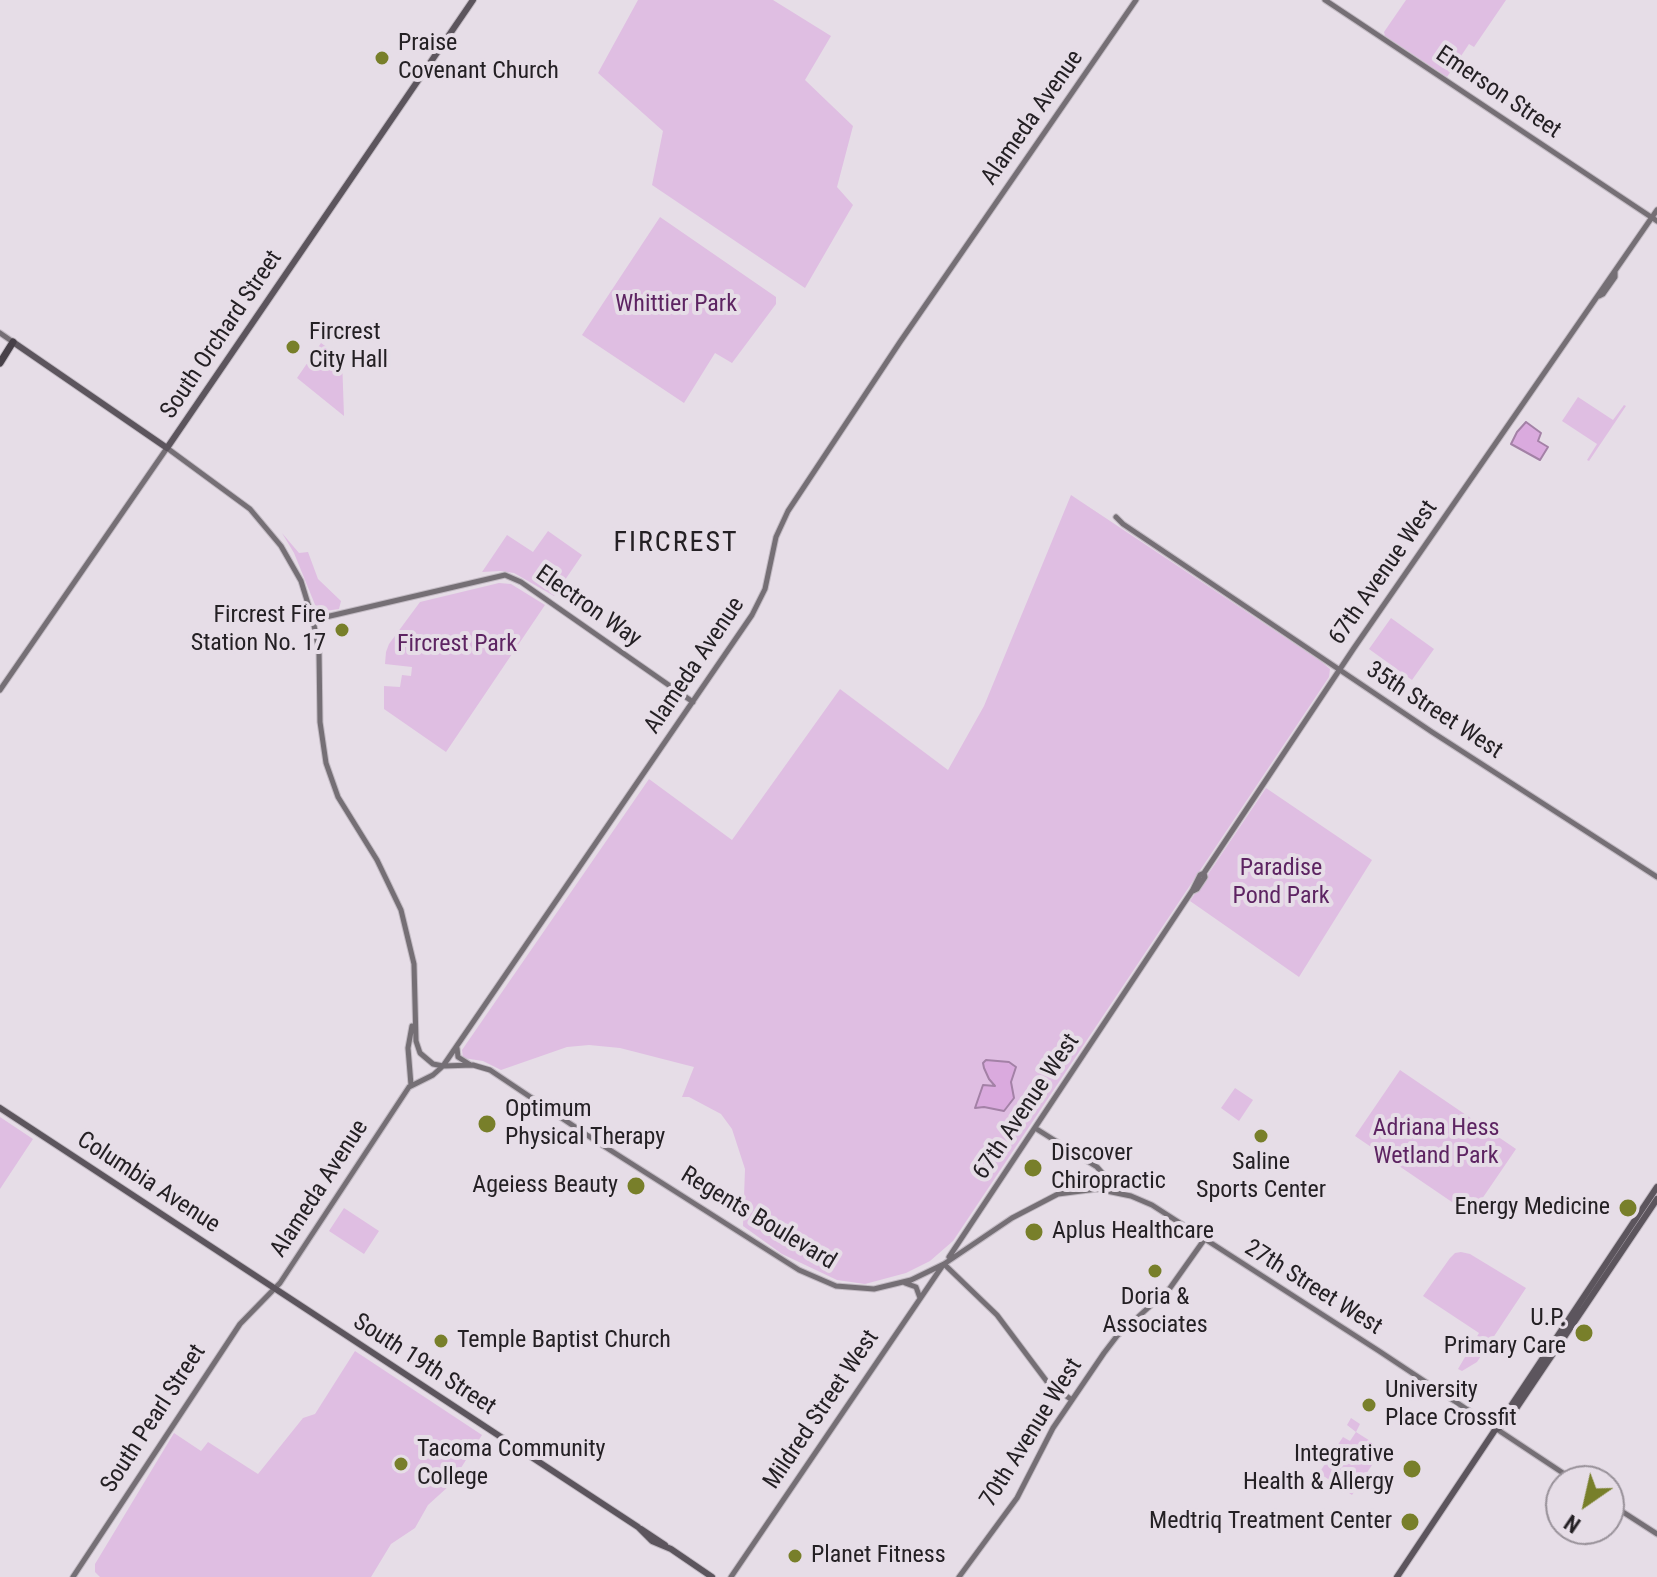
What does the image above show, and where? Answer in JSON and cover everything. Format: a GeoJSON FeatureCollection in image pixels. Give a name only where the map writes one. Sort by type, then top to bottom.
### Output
{"type":"FeatureCollection","features":[{"type":"Feature","properties":{"kind":"highway"},"geometry":{"type":"LineString","coordinates":[[0,350],[13,342]]}},
{"type":"Feature","properties":{"kind":"highway"},"geometry":{"type":"LineString","coordinates":[[0,363],[13,342]]}},
{"type":"Feature","properties":{"kind":"main road","name":"South Orchard Street"},"geometry":{"type":"LineString","coordinates":[[167,448],[473,0]]}},
{"type":"Feature","properties":{"kind":"main road"},"geometry":{"type":"LineString","coordinates":[[13,342],[167,448]]}},
{"type":"Feature","properties":{"kind":"main road","name":"Columbia Avenue"},"geometry":{"type":"LineString","coordinates":[[0,1108],[276,1289]]}},
{"type":"Feature","properties":{"kind":"main road"},"geometry":{"type":"LineString","coordinates":[[1397,1577],[1657,1187]]}},
{"type":"Feature","properties":{"kind":"main road"},"geometry":{"type":"LineString","coordinates":[[1497,1429],[1514,1412],[1657,1199]]}},
{"type":"Feature","properties":{"kind":"main road","name":"South 19th Street"},"geometry":{"type":"LineString","coordinates":[[276,1289],[638,1527],[652,1541],[671,1549],[712,1577]]}},
{"type":"Feature","properties":{"kind":"street","name":"Alameda Avenue"},"geometry":{"type":"LineString","coordinates":[[276,1289],[411,1085],[433,1075],[457,1047],[760,602],[768,582],[776,537],[788,511],[900,342],[1136,0]]}},
{"type":"Feature","properties":{"kind":"street","name":"Emerson Street"},"geometry":{"type":"LineString","coordinates":[[1325,0],[1654,219]]}},
{"type":"Feature","properties":{"kind":"street","name":"67th Avenue West"},"geometry":{"type":"LineString","coordinates":[[944,1264],[1192,891],[1192,886],[1204,873],[1339,670],[1599,296],[1599,291],[1654,219],[1657,210]]}},
{"type":"Feature","properties":{"kind":"street"},"geometry":{"type":"LineString","coordinates":[[0,333],[13,342]]}},
{"type":"Feature","properties":{"kind":"street"},"geometry":{"type":"LineString","coordinates":[[167,448],[238,498],[271,532],[301,581],[319,651],[320,722],[326,763],[338,797],[380,864],[396,898],[414,964],[414,1034],[418,1049],[433,1064],[443,1066]]}},
{"type":"Feature","properties":{"kind":"street","name":"South Orchard Street"},"geometry":{"type":"LineString","coordinates":[[0,690],[167,448]]}},
{"type":"Feature","properties":{"kind":"street","name":"35th Street West"},"geometry":{"type":"LineString","coordinates":[[1116,517],[1339,670],[1657,877]]}},
{"type":"Feature","properties":{"kind":"street","name":"Electron Way"},"geometry":{"type":"LineString","coordinates":[[313,620],[505,575],[521,582],[693,702]]}},
{"type":"Feature","properties":{"kind":"street"},"geometry":{"type":"LineString","coordinates":[[411,1085],[408,1048],[416,1009]]}},
{"type":"Feature","properties":{"kind":"street"},"geometry":{"type":"LineString","coordinates":[[457,1047],[458,1057],[473,1065]]}},
{"type":"Feature","properties":{"kind":"street","name":"Regents Boulevard"},"geometry":{"type":"LineString","coordinates":[[443,1066],[473,1065],[490,1070],[599,1143],[815,1279],[854,1289],[904,1283],[944,1264],[1042,1200],[1078,1190],[1108,1189]]}},
{"type":"Feature","properties":{"kind":"street"},"geometry":{"type":"LineString","coordinates":[[1035,1128],[1097,1167],[1104,1175],[1108,1189]]}},
{"type":"Feature","properties":{"kind":"street","name":"27th Street West"},"geometry":{"type":"LineString","coordinates":[[1108,1189],[1152,1205],[1551,1465]]}},
{"type":"Feature","properties":{"kind":"street","name":"70th Avenue West"},"geometry":{"type":"LineString","coordinates":[[959,1577],[1017,1498],[1053,1428],[1112,1342],[1170,1288],[1204,1240]]}},
{"type":"Feature","properties":{"kind":"street"},"geometry":{"type":"LineString","coordinates":[[944,1264],[992,1309],[1048,1383],[1072,1400]]}},
{"type":"Feature","properties":{"kind":"street","name":"Mildred Street West"},"geometry":{"type":"LineString","coordinates":[[731,1577],[944,1264]]}},
{"type":"Feature","properties":{"kind":"street"},"geometry":{"type":"LineString","coordinates":[[904,1283],[916,1287],[920,1298]]}},
{"type":"Feature","properties":{"kind":"street","name":"South Pearl Street"},"geometry":{"type":"LineString","coordinates":[[73,1577],[240,1324],[276,1289]]}},
{"type":"Feature","properties":{"kind":"street"},"geometry":{"type":"LineString","coordinates":[[1625,1513],[1657,1534]]}},
{"type":"Feature","properties":{"kind":"green space"},"geometry":{"type":"Polygon","coordinates":[[[638,0],[773,0],[831,36],[805,80],[853,126],[837,187],[853,205],[805,288],[652,185],[663,131],[598,73],[638,0]]]}},
{"type":"Feature","properties":{"kind":"green space"},"geometry":{"type":"Polygon","coordinates":[[[1406,0],[1506,0],[1474,47],[1469,44],[1447,77],[1385,36],[1384,32],[1406,0]]]}},
{"type":"Feature","properties":{"kind":"green space","name":"Whittier Park"},"geometry":{"type":"Polygon","coordinates":[[[660,217],[776,297],[776,304],[732,363],[715,353],[684,403],[582,335],[660,217]]]}},
{"type":"Feature","properties":{"kind":"green space"},"geometry":{"type":"Polygon","coordinates":[[[321,343],[342,358],[344,416],[297,378],[321,343]]]}},
{"type":"Feature","properties":{"kind":"green space"},"geometry":{"type":"Polygon","coordinates":[[[1578,397],[1613,420],[1626,406],[1589,461],[1597,444],[1562,421],[1578,397]]]}},
{"type":"Feature","properties":{"kind":"green space"},"geometry":{"type":"Polygon","coordinates":[[[1071,495],[1322,662],[1330,669],[1329,677],[953,1241],[930,1261],[906,1273],[865,1284],[837,1280],[782,1254],[743,1226],[745,1169],[732,1129],[721,1114],[689,1097],[682,1097],[694,1067],[620,1048],[589,1045],[567,1047],[501,1070],[483,1061],[463,1058],[462,1050],[649,779],[732,840],[840,689],[948,770],[984,706],[1071,495]]]}},
{"type":"Feature","properties":{"kind":"green space"},"geometry":{"type":"Polygon","coordinates":[[[548,531],[582,555],[554,596],[514,573],[482,572],[507,535],[533,552],[548,531]]]}},
{"type":"Feature","properties":{"kind":"green space"},"geometry":{"type":"Polygon","coordinates":[[[282,533],[299,553],[308,552],[318,579],[341,601],[339,609],[318,612],[294,553],[282,533]]]}},
{"type":"Feature","properties":{"kind":"green space","name":"Fircrest Park"},"geometry":{"type":"Polygon","coordinates":[[[499,583],[511,584],[545,605],[446,752],[384,709],[384,686],[400,687],[402,675],[411,676],[412,667],[385,664],[386,652],[420,602],[499,583]]]}},
{"type":"Feature","properties":{"kind":"green space"},"geometry":{"type":"Polygon","coordinates":[[[1391,618],[1434,649],[1412,680],[1369,649],[1391,618]]]}},
{"type":"Feature","properties":{"kind":"green space","name":"Paradise Pond Park"},"geometry":{"type":"Polygon","coordinates":[[[1266,788],[1372,860],[1299,977],[1190,901],[1266,788]]]}},
{"type":"Feature","properties":{"kind":"green space","name":"Adriana Hess Wetland Park"},"geometry":{"type":"Polygon","coordinates":[[[1400,1070],[1516,1149],[1471,1215],[1355,1136],[1400,1070]]]}},
{"type":"Feature","properties":{"kind":"green space"},"geometry":{"type":"Polygon","coordinates":[[[1235,1088],[1253,1100],[1239,1121],[1221,1108],[1235,1088]]]}},
{"type":"Feature","properties":{"kind":"green space"},"geometry":{"type":"Polygon","coordinates":[[[0,1117],[33,1139],[0,1189],[0,1117]]]}},
{"type":"Feature","properties":{"kind":"green space"},"geometry":{"type":"Polygon","coordinates":[[[344,1208],[379,1231],[364,1254],[329,1231],[344,1208]]]}},
{"type":"Feature","properties":{"kind":"green space"},"geometry":{"type":"Polygon","coordinates":[[[1461,1252],[1470,1254],[1526,1288],[1477,1362],[1462,1371],[1458,1369],[1479,1333],[1423,1296],[1450,1258],[1461,1252]]]}},
{"type":"Feature","properties":{"kind":"green space","name":"Tacoma Community College"},"geometry":{"type":"Polygon","coordinates":[[[355,1351],[482,1435],[450,1485],[428,1505],[415,1528],[391,1544],[371,1577],[100,1577],[95,1572],[95,1564],[174,1433],[201,1451],[208,1442],[258,1474],[303,1418],[315,1414],[355,1351]]]}},
{"type":"Feature","properties":{"kind":"green space"},"geometry":{"type":"Polygon","coordinates":[[[1351,1418],[1360,1424],[1356,1432],[1347,1425],[1351,1418]]]}},
{"type":"Feature","properties":{"kind":"green space"},"geometry":{"type":"Polygon","coordinates":[[[1356,1432],[1375,1444],[1370,1453],[1366,1452],[1376,1459],[1352,1495],[1319,1473],[1343,1437],[1350,1441],[1356,1432]]]}},
{"type":"Feature","properties":{"kind":"shaded area"},"geometry":{"type":"Polygon","coordinates":[[[1526,422],[1541,433],[1538,441],[1548,447],[1540,460],[1511,444],[1526,422]]]}},
{"type":"Feature","properties":{"kind":"shaded area"},"geometry":{"type":"Polygon","coordinates":[[[986,1060],[1009,1062],[1016,1067],[1011,1082],[1014,1098],[1004,1111],[975,1108],[983,1085],[995,1086],[984,1068],[986,1060]]]}},
{"type":"Feature","properties":{"kind":"place","name":"Praise Covenant Church"},"geometry":{"type":"Point","coordinates":[382,58]}},
{"type":"Feature","properties":{"kind":"place","name":"Fircrest City Hall"},"geometry":{"type":"Point","coordinates":[293,347]}},
{"type":"Feature","properties":{"kind":"place","name":"Fircrest Fire Station No. 17"},"geometry":{"type":"Point","coordinates":[342,630]}},
{"type":"Feature","properties":{"kind":"place","name":"Optimum Physical Therapy"},"geometry":{"type":"Point","coordinates":[487,1124]}},
{"type":"Feature","properties":{"kind":"place","name":"Saline Sports Center"},"geometry":{"type":"Point","coordinates":[1261,1136]}},
{"type":"Feature","properties":{"kind":"place","name":"Discover Chiropractic"},"geometry":{"type":"Point","coordinates":[1033,1168]}},
{"type":"Feature","properties":{"kind":"place","name":"Ageiess Beauty"},"geometry":{"type":"Point","coordinates":[636,1186]}},
{"type":"Feature","properties":{"kind":"place","name":"Energy Medicine"},"geometry":{"type":"Point","coordinates":[1628,1208]}},
{"type":"Feature","properties":{"kind":"place","name":"Aplus Healthcare"},"geometry":{"type":"Point","coordinates":[1034,1232]}},
{"type":"Feature","properties":{"kind":"place","name":"Doria & Associates"},"geometry":{"type":"Point","coordinates":[1155,1271]}},
{"type":"Feature","properties":{"kind":"place","name":"U.P. Primary Care"},"geometry":{"type":"Point","coordinates":[1584,1333]}},
{"type":"Feature","properties":{"kind":"place","name":"Temple Baptist Church"},"geometry":{"type":"Point","coordinates":[441,1341]}},
{"type":"Feature","properties":{"kind":"place","name":"University Place Crossfit"},"geometry":{"type":"Point","coordinates":[1369,1405]}},
{"type":"Feature","properties":{"kind":"place","name":"Tacoma Community College"},"geometry":{"type":"Point","coordinates":[401,1464]}},
{"type":"Feature","properties":{"kind":"place","name":"Integrative Health & Allergy"},"geometry":{"type":"Point","coordinates":[1412,1469]}},
{"type":"Feature","properties":{"kind":"place","name":"Medtriq Treatment Center"},"geometry":{"type":"Point","coordinates":[1410,1522]}},
{"type":"Feature","properties":{"kind":"place","name":"Planet Fitness"},"geometry":{"type":"Point","coordinates":[795,1556]}},
{"type":"Feature","properties":{"kind":"district","name":"FIRCREST"},"geometry":{"type":"Point","coordinates":[676,544]}}]}
